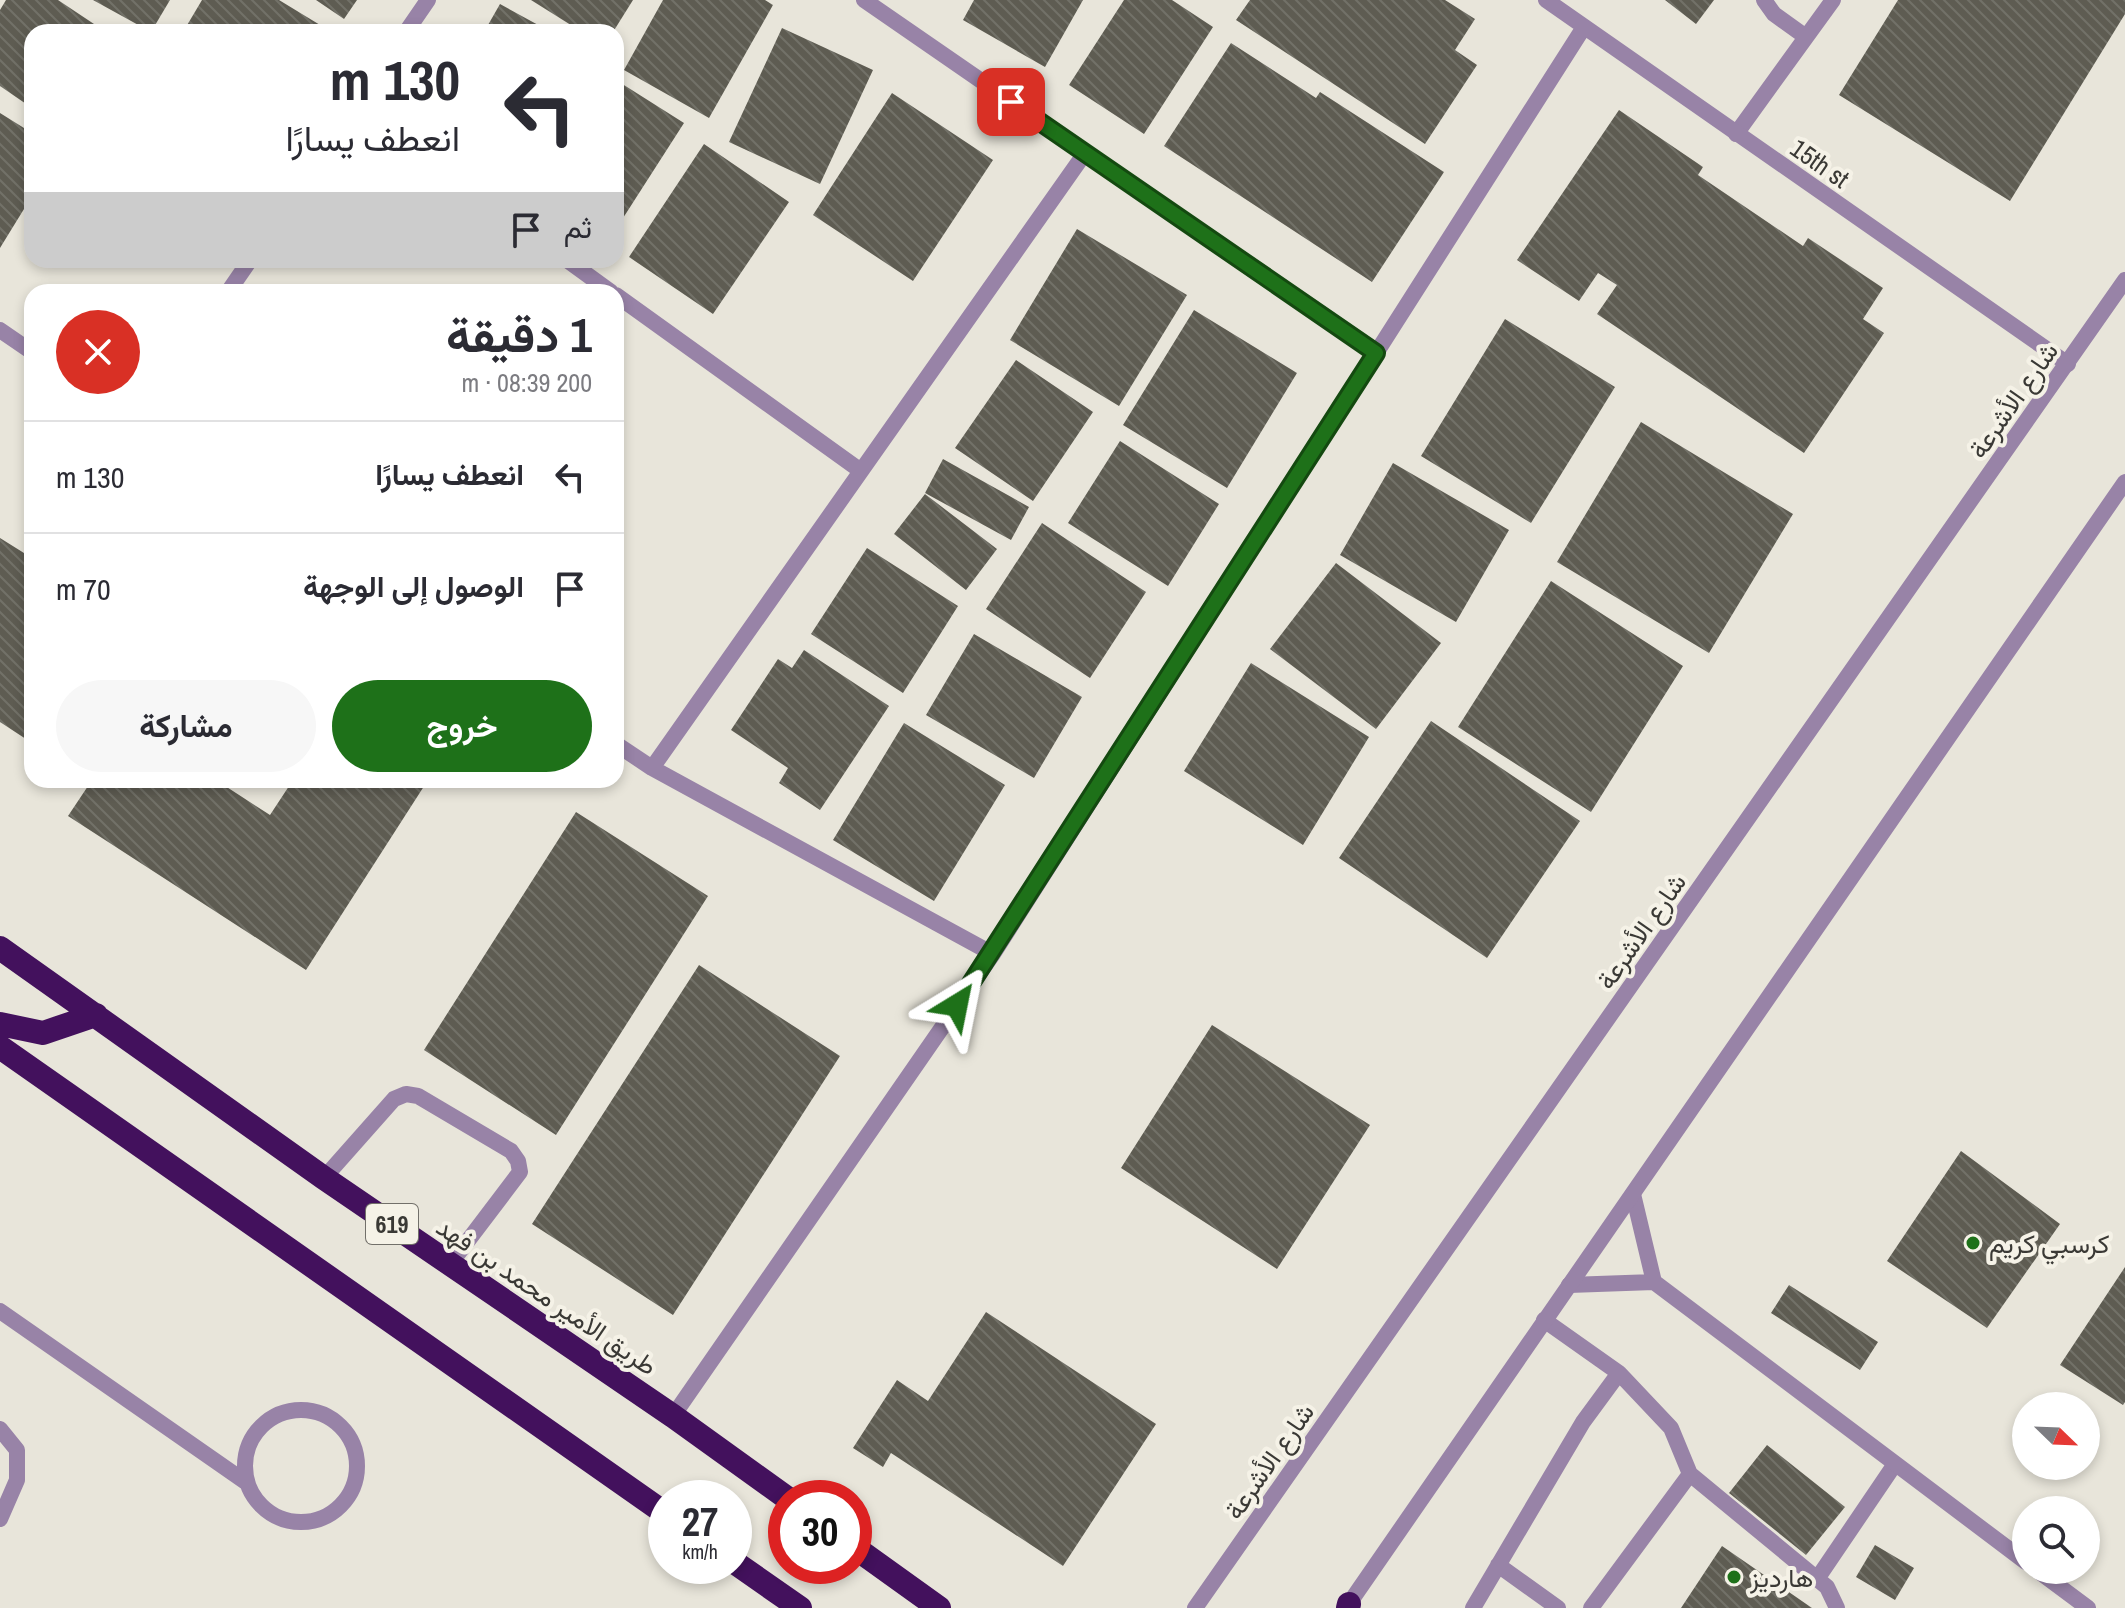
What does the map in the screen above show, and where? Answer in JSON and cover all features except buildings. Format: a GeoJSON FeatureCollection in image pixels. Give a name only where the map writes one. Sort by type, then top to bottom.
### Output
{"type":"FeatureCollection","features":[{"type":"Feature","properties":{"kind":"highway","name":"طريق الأمير محمد بن فهد"},"geometry":{"type":"LineString","coordinates":[[0,948],[324,1178],[768,1484]]}},
{"type":"Feature","properties":{"kind":"highway"},"geometry":{"type":"LineString","coordinates":[[0,1024],[43,1033],[96,1015]]}},
{"type":"Feature","properties":{"kind":"highway"},"geometry":{"type":"LineString","coordinates":[[0,1047],[648,1501]]}},
{"type":"Feature","properties":{"kind":"highway"},"geometry":{"type":"LineString","coordinates":[[872,1560],[939,1608]]}},
{"type":"Feature","properties":{"kind":"highway"},"geometry":{"type":"LineString","coordinates":[[752,1575],[800,1608]]}},
{"type":"Feature","properties":{"kind":"street"},"geometry":{"type":"LineString","coordinates":[[412,24],[428,0]]}},
{"type":"Feature","properties":{"kind":"street"},"geometry":{"type":"LineString","coordinates":[[864,0],[1376,353]]}},
{"type":"Feature","properties":{"kind":"street","name":"15th st"},"geometry":{"type":"LineString","coordinates":[[1546,0],[2068,364]]}},
{"type":"Feature","properties":{"kind":"street"},"geometry":{"type":"LineString","coordinates":[[1764,0],[1774,14],[1806,37]]}},
{"type":"Feature","properties":{"kind":"street"},"geometry":{"type":"LineString","coordinates":[[1736,134],[1833,0]]}},
{"type":"Feature","properties":{"kind":"street"},"geometry":{"type":"LineString","coordinates":[[673,1416],[993,954],[1584,27]]}},
{"type":"Feature","properties":{"kind":"street"},"geometry":{"type":"LineString","coordinates":[[652,768],[1085,153]]}},
{"type":"Feature","properties":{"kind":"street"},"geometry":{"type":"LineString","coordinates":[[578,268],[600,284]]}},
{"type":"Feature","properties":{"kind":"street","name":"شارع الأشرعة"},"geometry":{"type":"LineString","coordinates":[[1195,1608],[2125,280]]}},
{"type":"Feature","properties":{"kind":"street"},"geometry":{"type":"LineString","coordinates":[[624,301],[861,471]]}},
{"type":"Feature","properties":{"kind":"street"},"geometry":{"type":"LineString","coordinates":[[0,330],[24,346]]}},
{"type":"Feature","properties":{"kind":"street"},"geometry":{"type":"LineString","coordinates":[[1348,1607],[2125,482]]}},
{"type":"Feature","properties":{"kind":"street"},"geometry":{"type":"LineString","coordinates":[[624,749],[652,768],[993,954]]}},
{"type":"Feature","properties":{"kind":"street"},"geometry":{"type":"LineString","coordinates":[[324,1178],[394,1099],[406,1094],[418,1096],[511,1151],[518,1161],[520,1172],[451,1263]]}},
{"type":"Feature","properties":{"kind":"street"},"geometry":{"type":"LineString","coordinates":[[1633,1194],[1654,1282]]}},
{"type":"Feature","properties":{"kind":"street"},"geometry":{"type":"LineString","coordinates":[[1569,1285],[1654,1282],[2012,1552]]}},
{"type":"Feature","properties":{"kind":"street"},"geometry":{"type":"LineString","coordinates":[[0,1311],[247,1483],[255,1501],[270,1514],[288,1522],[307,1523],[326,1517],[341,1505],[352,1489],[357,1470],[355,1451],[347,1433],[333,1419],[300,1409],[283,1412],[267,1420],[247,1449],[244,1466],[247,1483]]}},
{"type":"Feature","properties":{"kind":"street"},"geometry":{"type":"LineString","coordinates":[[1544,1320],[1619,1373],[1671,1428],[1690,1474],[1827,1587],[1837,1608]]}},
{"type":"Feature","properties":{"kind":"street"},"geometry":{"type":"LineString","coordinates":[[1473,1608],[1583,1422],[1619,1373]]}},
{"type":"Feature","properties":{"kind":"street"},"geometry":{"type":"LineString","coordinates":[[0,1429],[17,1450],[17,1480],[0,1519]]}},
{"type":"Feature","properties":{"kind":"street"},"geometry":{"type":"LineString","coordinates":[[1817,1579],[1895,1464]]}},
{"type":"Feature","properties":{"kind":"street"},"geometry":{"type":"LineString","coordinates":[[1591,1608],[1690,1474]]}},
{"type":"Feature","properties":{"kind":"street"},"geometry":{"type":"LineString","coordinates":[[1498,1565],[1558,1608]]}},
{"type":"Feature","properties":{"kind":"street"},"geometry":{"type":"LineString","coordinates":[[2056,1584],[2088,1608]]}},
{"type":"Feature","properties":{"kind":"place","name":"كرسبي كريم"},"geometry":{"type":"Point","coordinates":[1973,1243]}},
{"type":"Feature","properties":{"kind":"place","name":"هارديز"},"geometry":{"type":"Point","coordinates":[1734,1577]}},
{"type":"Feature","properties":{"kind":"route"},"geometry":{"type":"LineString","coordinates":[[957,1005],[993,954],[1376,353],[1011,102]]}}]}
